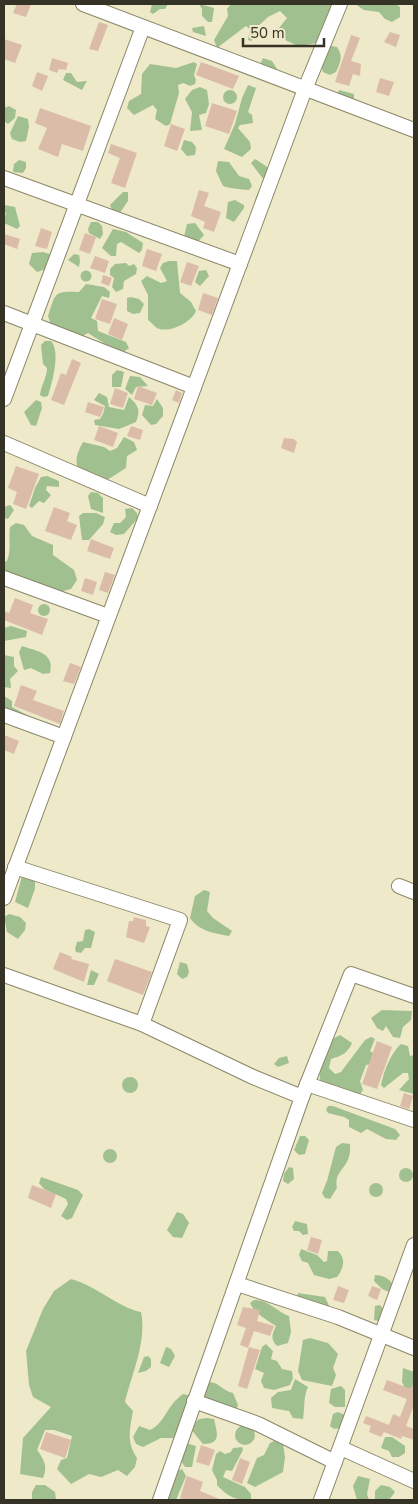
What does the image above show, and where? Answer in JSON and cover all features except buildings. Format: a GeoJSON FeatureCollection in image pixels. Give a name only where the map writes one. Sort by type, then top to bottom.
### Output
{"type":"FeatureCollection","features":[{"type":"Feature","properties":{"kind":"street"},"geometry":{"type":"LineString","coordinates":[[82,4],[414,130]]}},
{"type":"Feature","properties":{"kind":"street"},"geometry":{"type":"LineString","coordinates":[[4,898],[305,89],[340,4]]}},
{"type":"Feature","properties":{"kind":"street"},"geometry":{"type":"LineString","coordinates":[[4,399],[144,27]]}},
{"type":"Feature","properties":{"kind":"street"},"geometry":{"type":"LineString","coordinates":[[4,178],[240,264]]}},
{"type":"Feature","properties":{"kind":"street"},"geometry":{"type":"LineString","coordinates":[[4,313],[194,387]]}},
{"type":"Feature","properties":{"kind":"street"},"geometry":{"type":"LineString","coordinates":[[4,443],[150,506]]}},
{"type":"Feature","properties":{"kind":"street"},"geometry":{"type":"LineString","coordinates":[[4,578],[108,616]]}},
{"type":"Feature","properties":{"kind":"street"},"geometry":{"type":"LineString","coordinates":[[4,715],[64,737]]}},
{"type":"Feature","properties":{"kind":"street"},"geometry":{"type":"LineString","coordinates":[[15,867],[180,920],[142,1024]]}},
{"type":"Feature","properties":{"kind":"street"},"geometry":{"type":"LineString","coordinates":[[399,886],[414,892]]}},
{"type":"Feature","properties":{"kind":"street"},"geometry":{"type":"LineString","coordinates":[[160,1500],[304,1090],[351,974],[414,996]]}},
{"type":"Feature","properties":{"kind":"street"},"geometry":{"type":"LineString","coordinates":[[4,975],[142,1024],[253,1078],[414,1120]]}},
{"type":"Feature","properties":{"kind":"street"},"geometry":{"type":"LineString","coordinates":[[321,1500],[414,1245]]}},
{"type":"Feature","properties":{"kind":"street"},"geometry":{"type":"LineString","coordinates":[[237,1284],[338,1316],[414,1348]]}},
{"type":"Feature","properties":{"kind":"street"},"geometry":{"type":"LineString","coordinates":[[194,1401],[258,1424],[336,1462]]}},
{"type":"Feature","properties":{"kind":"street"},"geometry":{"type":"LineString","coordinates":[[341,1448],[414,1481]]}},
{"type":"Feature","properties":{"kind":"green space"},"geometry":{"type":"Polygon","coordinates":[[[152,4],[168,4],[165,9],[160,9],[153,14],[150,12],[152,4]]]}},
{"type":"Feature","properties":{"kind":"green space"},"geometry":{"type":"Polygon","coordinates":[[[199,4],[214,8],[212,22],[208,22],[202,16],[202,9],[199,4]]]}},
{"type":"Feature","properties":{"kind":"green space"},"geometry":{"type":"Polygon","coordinates":[[[231,4],[337,4],[317,43],[298,46],[281,38],[279,28],[287,18],[280,11],[268,17],[256,28],[257,35],[251,41],[248,40],[250,29],[246,26],[217,48],[214,40],[228,16],[227,9],[231,4]]]}},
{"type":"Feature","properties":{"kind":"green space"},"geometry":{"type":"Polygon","coordinates":[[[355,4],[396,4],[400,7],[400,17],[392,22],[385,19],[379,12],[364,10],[355,4]]]}},
{"type":"Feature","properties":{"kind":"green space"},"geometry":{"type":"Polygon","coordinates":[[[204,26],[206,36],[193,32],[192,28],[204,26]]]}},
{"type":"Feature","properties":{"kind":"green space"},"geometry":{"type":"Polygon","coordinates":[[[331,46],[337,47],[341,59],[336,72],[330,75],[323,72],[320,61],[324,49],[331,46]]]}},
{"type":"Feature","properties":{"kind":"green space"},"geometry":{"type":"Polygon","coordinates":[[[263,58],[272,61],[282,77],[259,67],[263,58]]]}},
{"type":"Feature","properties":{"kind":"green space"},"geometry":{"type":"Polygon","coordinates":[[[194,62],[197,64],[194,75],[195,84],[190,86],[183,83],[178,85],[179,93],[170,124],[166,126],[155,119],[157,110],[153,105],[134,115],[127,108],[129,101],[141,94],[142,74],[150,64],[176,68],[194,62]]]}},
{"type":"Feature","properties":{"kind":"green space"},"geometry":{"type":"Polygon","coordinates":[[[66,73],[71,73],[77,82],[87,81],[82,90],[63,80],[66,73]]]}},
{"type":"Feature","properties":{"kind":"green space"},"geometry":{"type":"Polygon","coordinates":[[[248,85],[256,88],[248,112],[252,115],[253,123],[240,125],[238,128],[250,142],[251,149],[242,157],[224,149],[235,124],[242,98],[248,85]]]}},
{"type":"Feature","properties":{"kind":"green space"},"geometry":{"type":"Polygon","coordinates":[[[200,87],[207,90],[209,104],[206,113],[199,115],[202,130],[190,131],[192,112],[185,99],[192,90],[200,87]]]}},
{"type":"Feature","properties":{"kind":"green space"},"geometry":{"type":"Polygon","coordinates":[[[227,90],[233,90],[237,97],[233,104],[227,104],[223,100],[223,94],[227,90]]]}},
{"type":"Feature","properties":{"kind":"green space"},"geometry":{"type":"Polygon","coordinates":[[[339,90],[354,94],[354,102],[337,96],[339,90]]]}},
{"type":"Feature","properties":{"kind":"green space"},"geometry":{"type":"Polygon","coordinates":[[[9,106],[16,110],[15,118],[8,124],[4,121],[4,108],[9,106]]]}},
{"type":"Feature","properties":{"kind":"green space"},"geometry":{"type":"Polygon","coordinates":[[[18,116],[28,119],[29,127],[26,141],[20,142],[12,139],[10,133],[18,116]]]}},
{"type":"Feature","properties":{"kind":"green space"},"geometry":{"type":"Polygon","coordinates":[[[184,140],[192,142],[196,147],[195,155],[187,156],[181,149],[184,140]]]}},
{"type":"Feature","properties":{"kind":"green space"},"geometry":{"type":"Polygon","coordinates":[[[255,159],[271,171],[256,208],[256,197],[264,180],[251,163],[255,159]]]}},
{"type":"Feature","properties":{"kind":"green space"},"geometry":{"type":"Polygon","coordinates":[[[19,160],[26,162],[26,168],[23,173],[13,172],[14,164],[19,160]]]}},
{"type":"Feature","properties":{"kind":"green space"},"geometry":{"type":"Polygon","coordinates":[[[218,161],[229,162],[239,176],[249,179],[252,186],[249,190],[223,186],[216,171],[218,161]]]}},
{"type":"Feature","properties":{"kind":"green space"},"geometry":{"type":"Polygon","coordinates":[[[123,192],[128,192],[128,201],[119,214],[113,212],[110,205],[123,192]]]}},
{"type":"Feature","properties":{"kind":"green space"},"geometry":{"type":"Polygon","coordinates":[[[235,200],[244,205],[244,208],[234,222],[226,218],[228,202],[235,200]]]}},
{"type":"Feature","properties":{"kind":"green space"},"geometry":{"type":"Polygon","coordinates":[[[4,205],[15,207],[20,226],[17,229],[4,223],[6,212],[4,213],[4,205]]]}},
{"type":"Feature","properties":{"kind":"green space"},"geometry":{"type":"Polygon","coordinates":[[[91,222],[98,222],[102,226],[103,234],[100,239],[89,233],[88,229],[91,222]]]}},
{"type":"Feature","properties":{"kind":"green space"},"geometry":{"type":"Polygon","coordinates":[[[195,223],[204,235],[197,243],[184,237],[187,224],[195,223]]]}},
{"type":"Feature","properties":{"kind":"green space"},"geometry":{"type":"Polygon","coordinates":[[[113,229],[126,232],[143,243],[142,250],[139,253],[121,242],[117,244],[116,256],[111,256],[102,248],[113,229]]]}},
{"type":"Feature","properties":{"kind":"green space"},"geometry":{"type":"Polygon","coordinates":[[[43,252],[53,255],[52,267],[37,272],[29,264],[32,253],[43,252]]]}},
{"type":"Feature","properties":{"kind":"green space"},"geometry":{"type":"Polygon","coordinates":[[[74,254],[79,255],[79,267],[68,260],[74,254]]]}},
{"type":"Feature","properties":{"kind":"green space"},"geometry":{"type":"Polygon","coordinates":[[[177,261],[180,293],[191,302],[196,311],[185,323],[174,328],[162,329],[157,328],[148,320],[148,295],[141,281],[147,276],[161,283],[167,281],[160,268],[163,263],[177,261]]]}},
{"type":"Feature","properties":{"kind":"green space"},"geometry":{"type":"Polygon","coordinates":[[[126,263],[129,266],[134,264],[137,268],[136,274],[124,281],[123,289],[116,292],[112,287],[114,278],[110,275],[110,269],[115,264],[126,263]]]}},
{"type":"Feature","properties":{"kind":"green space"},"geometry":{"type":"Polygon","coordinates":[[[86,270],[92,276],[86,282],[80,276],[86,270]]]}},
{"type":"Feature","properties":{"kind":"green space"},"geometry":{"type":"Polygon","coordinates":[[[206,270],[209,276],[200,286],[195,282],[199,271],[206,270]]]}},
{"type":"Feature","properties":{"kind":"green space"},"geometry":{"type":"Polygon","coordinates":[[[86,284],[104,287],[110,292],[109,298],[102,296],[91,318],[97,321],[98,331],[126,342],[129,348],[121,354],[88,333],[81,337],[51,325],[48,316],[57,295],[65,292],[79,292],[86,284]]]}},
{"type":"Feature","properties":{"kind":"green space"},"geometry":{"type":"Polygon","coordinates":[[[127,298],[139,299],[144,304],[140,313],[133,314],[127,311],[127,298]]]}},
{"type":"Feature","properties":{"kind":"green space"},"geometry":{"type":"Polygon","coordinates":[[[45,341],[51,341],[54,346],[56,360],[48,396],[43,397],[40,395],[47,368],[43,364],[41,345],[45,341]]]}},
{"type":"Feature","properties":{"kind":"green space"},"geometry":{"type":"Polygon","coordinates":[[[117,370],[124,372],[121,387],[112,387],[112,375],[117,370]]]}},
{"type":"Feature","properties":{"kind":"green space"},"geometry":{"type":"Polygon","coordinates":[[[130,376],[140,377],[148,386],[136,387],[132,395],[125,389],[130,376]]]}},
{"type":"Feature","properties":{"kind":"green space"},"geometry":{"type":"Polygon","coordinates":[[[99,393],[107,397],[109,407],[124,410],[129,397],[138,408],[136,422],[119,429],[95,425],[94,420],[100,419],[105,406],[94,400],[99,393]]]}},
{"type":"Feature","properties":{"kind":"green space"},"geometry":{"type":"Polygon","coordinates":[[[157,399],[163,408],[163,416],[156,424],[151,425],[142,415],[145,405],[153,406],[157,399]]]}},
{"type":"Feature","properties":{"kind":"green space"},"geometry":{"type":"Polygon","coordinates":[[[36,400],[41,402],[42,408],[36,426],[31,425],[24,412],[36,400]]]}},
{"type":"Feature","properties":{"kind":"green space"},"geometry":{"type":"Polygon","coordinates":[[[124,437],[134,442],[137,450],[127,456],[126,468],[104,482],[79,472],[77,457],[83,442],[104,447],[110,451],[117,448],[124,437]]]}},
{"type":"Feature","properties":{"kind":"green space"},"geometry":{"type":"Polygon","coordinates":[[[47,476],[59,481],[59,487],[47,486],[46,490],[51,495],[44,503],[39,501],[32,508],[29,506],[35,488],[41,477],[47,476]]]}},
{"type":"Feature","properties":{"kind":"green space"},"geometry":{"type":"Polygon","coordinates":[[[91,492],[98,493],[103,498],[103,513],[91,509],[88,496],[91,492]]]}},
{"type":"Feature","properties":{"kind":"green space"},"geometry":{"type":"Polygon","coordinates":[[[10,505],[14,510],[8,519],[4,518],[4,507],[10,505]]]}},
{"type":"Feature","properties":{"kind":"green space"},"geometry":{"type":"Polygon","coordinates":[[[132,508],[137,513],[138,518],[124,534],[116,535],[110,532],[114,523],[120,523],[126,517],[125,509],[132,508]]]}},
{"type":"Feature","properties":{"kind":"green space"},"geometry":{"type":"Polygon","coordinates":[[[83,513],[96,513],[105,517],[103,524],[89,540],[82,540],[79,516],[83,513]]]}},
{"type":"Feature","properties":{"kind":"green space"},"geometry":{"type":"Polygon","coordinates":[[[16,523],[24,525],[32,536],[53,545],[53,555],[74,570],[77,580],[71,589],[59,592],[4,575],[4,562],[7,561],[9,552],[10,527],[16,523]]]}},
{"type":"Feature","properties":{"kind":"green space"},"geometry":{"type":"Polygon","coordinates":[[[42,604],[46,604],[50,610],[46,616],[42,616],[38,612],[38,608],[42,604]]]}},
{"type":"Feature","properties":{"kind":"green space"},"geometry":{"type":"Polygon","coordinates":[[[11,626],[27,631],[26,637],[4,641],[4,628],[11,626]]]}},
{"type":"Feature","properties":{"kind":"green space"},"geometry":{"type":"Polygon","coordinates":[[[22,646],[44,654],[50,661],[50,673],[43,674],[31,668],[24,670],[19,652],[22,646]]]}},
{"type":"Feature","properties":{"kind":"green space"},"geometry":{"type":"Polygon","coordinates":[[[4,655],[14,657],[14,666],[18,671],[10,679],[11,688],[4,687],[4,655]]]}},
{"type":"Feature","properties":{"kind":"green space"},"geometry":{"type":"Polygon","coordinates":[[[4,696],[12,701],[12,707],[27,715],[24,719],[4,711],[4,696]]]}},
{"type":"Feature","properties":{"kind":"green space"},"geometry":{"type":"Polygon","coordinates":[[[22,876],[35,881],[35,889],[28,908],[15,902],[22,876]]]}},
{"type":"Feature","properties":{"kind":"green space"},"geometry":{"type":"Polygon","coordinates":[[[204,890],[210,892],[207,911],[213,918],[232,931],[229,936],[202,929],[190,918],[195,896],[204,890]]]}},
{"type":"Feature","properties":{"kind":"green space"},"geometry":{"type":"Polygon","coordinates":[[[9,914],[20,917],[26,923],[25,930],[18,939],[7,932],[4,917],[9,914]]]}},
{"type":"Feature","properties":{"kind":"green space"},"geometry":{"type":"Polygon","coordinates":[[[89,929],[95,932],[91,948],[85,948],[81,953],[76,952],[77,942],[83,941],[85,930],[89,929]]]}},
{"type":"Feature","properties":{"kind":"green space"},"geometry":{"type":"Polygon","coordinates":[[[180,962],[187,964],[189,972],[187,977],[182,979],[177,974],[180,962]]]}},
{"type":"Feature","properties":{"kind":"green space"},"geometry":{"type":"Polygon","coordinates":[[[91,970],[99,974],[94,985],[87,985],[91,970]]]}},
{"type":"Feature","properties":{"kind":"green space"},"geometry":{"type":"Polygon","coordinates":[[[382,1010],[412,1011],[411,1020],[403,1027],[400,1038],[393,1037],[386,1026],[383,1031],[377,1028],[371,1018],[382,1010]]]}},
{"type":"Feature","properties":{"kind":"green space"},"geometry":{"type":"Polygon","coordinates":[[[340,1035],[352,1043],[344,1054],[331,1059],[329,1068],[335,1074],[341,1072],[365,1040],[371,1037],[375,1039],[370,1051],[375,1054],[371,1064],[366,1065],[360,1081],[363,1090],[355,1102],[345,1095],[343,1088],[338,1089],[320,1084],[321,1062],[324,1049],[333,1039],[340,1035]]]}},
{"type":"Feature","properties":{"kind":"green space"},"geometry":{"type":"Polygon","coordinates":[[[401,1044],[408,1046],[410,1056],[414,1055],[414,1094],[399,1090],[409,1079],[408,1073],[403,1073],[384,1088],[381,1085],[388,1063],[401,1044]]]}},
{"type":"Feature","properties":{"kind":"green space"},"geometry":{"type":"Polygon","coordinates":[[[287,1056],[289,1063],[278,1067],[274,1064],[279,1058],[287,1056]]]}},
{"type":"Feature","properties":{"kind":"green space"},"geometry":{"type":"Polygon","coordinates":[[[130,1077],[138,1085],[130,1093],[122,1085],[130,1077]]]}},
{"type":"Feature","properties":{"kind":"green space"},"geometry":{"type":"Polygon","coordinates":[[[328,1106],[333,1106],[395,1129],[400,1135],[396,1140],[386,1139],[367,1129],[361,1133],[349,1127],[349,1120],[328,1113],[326,1110],[328,1106]]]}},
{"type":"Feature","properties":{"kind":"green space"},"geometry":{"type":"Polygon","coordinates":[[[300,1136],[305,1136],[309,1140],[305,1154],[299,1155],[294,1150],[300,1136]]]}},
{"type":"Feature","properties":{"kind":"green space"},"geometry":{"type":"Polygon","coordinates":[[[342,1143],[350,1144],[350,1153],[336,1181],[337,1188],[330,1199],[325,1198],[322,1193],[336,1147],[342,1143]]]}},
{"type":"Feature","properties":{"kind":"green space"},"geometry":{"type":"Polygon","coordinates":[[[107,1149],[113,1149],[117,1156],[113,1163],[107,1163],[103,1159],[103,1153],[107,1149]]]}},
{"type":"Feature","properties":{"kind":"green space"},"geometry":{"type":"Polygon","coordinates":[[[289,1167],[293,1168],[294,1179],[288,1184],[283,1181],[284,1174],[289,1167]]]}},
{"type":"Feature","properties":{"kind":"green space"},"geometry":{"type":"Polygon","coordinates":[[[403,1168],[409,1168],[413,1175],[409,1182],[403,1182],[399,1178],[399,1172],[403,1168]]]}},
{"type":"Feature","properties":{"kind":"green space"},"geometry":{"type":"Polygon","coordinates":[[[41,1177],[78,1190],[83,1195],[72,1218],[67,1220],[61,1216],[68,1204],[66,1199],[44,1189],[39,1183],[41,1177]]]}},
{"type":"Feature","properties":{"kind":"green space"},"geometry":{"type":"Polygon","coordinates":[[[376,1183],[381,1185],[383,1190],[381,1195],[376,1197],[371,1195],[369,1190],[371,1185],[376,1183]]]}},
{"type":"Feature","properties":{"kind":"green space"},"geometry":{"type":"Polygon","coordinates":[[[177,1212],[183,1214],[189,1223],[182,1238],[173,1237],[167,1230],[177,1212]]]}},
{"type":"Feature","properties":{"kind":"green space"},"geometry":{"type":"Polygon","coordinates":[[[295,1221],[307,1224],[308,1234],[303,1235],[299,1231],[294,1231],[292,1227],[295,1221]]]}},
{"type":"Feature","properties":{"kind":"green space"},"geometry":{"type":"Polygon","coordinates":[[[301,1249],[317,1255],[324,1262],[327,1261],[328,1251],[338,1251],[341,1254],[343,1264],[337,1277],[329,1279],[314,1275],[308,1263],[302,1261],[299,1255],[301,1249]]]}},
{"type":"Feature","properties":{"kind":"green space"},"geometry":{"type":"Polygon","coordinates":[[[375,1275],[384,1277],[391,1282],[394,1287],[391,1292],[384,1290],[374,1281],[375,1275]]]}},
{"type":"Feature","properties":{"kind":"green space"},"geometry":{"type":"Polygon","coordinates":[[[71,1279],[90,1286],[124,1306],[141,1312],[142,1335],[138,1357],[125,1402],[133,1411],[130,1441],[137,1458],[135,1467],[127,1476],[118,1470],[101,1477],[89,1474],[71,1484],[57,1469],[61,1460],[67,1458],[72,1436],[54,1430],[45,1430],[37,1450],[44,1463],[43,1478],[20,1474],[23,1438],[51,1407],[33,1397],[29,1385],[26,1351],[43,1309],[54,1291],[71,1279]]]}},
{"type":"Feature","properties":{"kind":"green space"},"geometry":{"type":"Polygon","coordinates":[[[298,1293],[325,1297],[330,1308],[296,1299],[298,1293]]]}},
{"type":"Feature","properties":{"kind":"green space"},"geometry":{"type":"Polygon","coordinates":[[[254,1300],[268,1304],[289,1316],[291,1332],[288,1343],[277,1346],[273,1341],[272,1336],[276,1326],[254,1310],[250,1303],[254,1300]]]}},
{"type":"Feature","properties":{"kind":"green space"},"geometry":{"type":"Polygon","coordinates":[[[380,1305],[384,1310],[383,1319],[374,1320],[375,1306],[380,1305]]]}},
{"type":"Feature","properties":{"kind":"green space"},"geometry":{"type":"Polygon","coordinates":[[[310,1338],[328,1343],[338,1354],[333,1368],[336,1375],[332,1386],[302,1380],[298,1371],[303,1340],[310,1338]]]}},
{"type":"Feature","properties":{"kind":"green space"},"geometry":{"type":"Polygon","coordinates":[[[266,1344],[273,1351],[271,1359],[277,1361],[282,1369],[292,1371],[293,1378],[290,1385],[274,1390],[264,1388],[261,1381],[264,1373],[255,1369],[262,1347],[266,1344]]]}},
{"type":"Feature","properties":{"kind":"green space"},"geometry":{"type":"Polygon","coordinates":[[[166,1347],[171,1349],[175,1356],[169,1367],[160,1363],[166,1347]]]}},
{"type":"Feature","properties":{"kind":"green space"},"geometry":{"type":"Polygon","coordinates":[[[148,1356],[151,1359],[151,1367],[146,1371],[138,1373],[144,1357],[148,1356]]]}},
{"type":"Feature","properties":{"kind":"green space"},"geometry":{"type":"Polygon","coordinates":[[[403,1368],[414,1372],[414,1384],[407,1394],[404,1392],[402,1382],[403,1368]]]}},
{"type":"Feature","properties":{"kind":"green space"},"geometry":{"type":"Polygon","coordinates":[[[295,1379],[308,1387],[303,1419],[293,1418],[289,1411],[272,1408],[271,1398],[278,1392],[291,1390],[295,1379]]]}},
{"type":"Feature","properties":{"kind":"green space"},"geometry":{"type":"Polygon","coordinates":[[[210,1382],[233,1393],[238,1405],[235,1413],[204,1403],[204,1394],[210,1382]]]}},
{"type":"Feature","properties":{"kind":"green space"},"geometry":{"type":"Polygon","coordinates":[[[341,1386],[345,1390],[345,1407],[335,1407],[329,1403],[331,1389],[341,1386]]]}},
{"type":"Feature","properties":{"kind":"green space"},"geometry":{"type":"Polygon","coordinates":[[[183,1394],[188,1395],[192,1400],[178,1438],[161,1438],[143,1447],[136,1444],[133,1437],[139,1426],[150,1430],[155,1427],[183,1394]]]}},
{"type":"Feature","properties":{"kind":"green space"},"geometry":{"type":"Polygon","coordinates":[[[338,1412],[345,1415],[341,1428],[334,1429],[330,1426],[333,1414],[338,1412]]]}},
{"type":"Feature","properties":{"kind":"green space"},"geometry":{"type":"Polygon","coordinates":[[[199,1419],[214,1419],[217,1437],[216,1440],[209,1444],[203,1444],[190,1428],[199,1419]]]}},
{"type":"Feature","properties":{"kind":"green space"},"geometry":{"type":"Polygon","coordinates":[[[245,1425],[252,1428],[255,1435],[252,1442],[245,1445],[238,1442],[235,1435],[238,1428],[245,1425]]]}},
{"type":"Feature","properties":{"kind":"green space"},"geometry":{"type":"Polygon","coordinates":[[[385,1437],[392,1437],[405,1446],[405,1453],[399,1457],[392,1457],[389,1451],[381,1448],[385,1437]]]}},
{"type":"Feature","properties":{"kind":"green space"},"geometry":{"type":"Polygon","coordinates":[[[274,1441],[283,1444],[285,1457],[283,1472],[255,1487],[247,1483],[257,1458],[264,1455],[270,1443],[274,1441]]]}},
{"type":"Feature","properties":{"kind":"green space"},"geometry":{"type":"Polygon","coordinates":[[[186,1443],[196,1446],[192,1467],[185,1467],[182,1461],[181,1455],[186,1443]]]}},
{"type":"Feature","properties":{"kind":"green space"},"geometry":{"type":"Polygon","coordinates":[[[242,1447],[243,1450],[232,1471],[226,1470],[223,1477],[245,1487],[251,1494],[251,1500],[232,1497],[225,1492],[217,1485],[217,1480],[212,1470],[216,1454],[220,1451],[225,1454],[231,1452],[233,1448],[242,1447]]]}},
{"type":"Feature","properties":{"kind":"green space"},"geometry":{"type":"Polygon","coordinates":[[[182,1469],[186,1476],[176,1500],[166,1500],[176,1472],[182,1469]]]}},
{"type":"Feature","properties":{"kind":"green space"},"geometry":{"type":"Polygon","coordinates":[[[358,1476],[370,1479],[367,1494],[369,1500],[357,1500],[353,1486],[358,1476]]]}},
{"type":"Feature","properties":{"kind":"green space"},"geometry":{"type":"Polygon","coordinates":[[[36,1485],[45,1485],[55,1492],[56,1500],[32,1500],[32,1492],[36,1485]]]}},
{"type":"Feature","properties":{"kind":"green space"},"geometry":{"type":"Polygon","coordinates":[[[381,1485],[390,1487],[395,1492],[389,1500],[375,1500],[375,1491],[381,1485]]]}}]}
